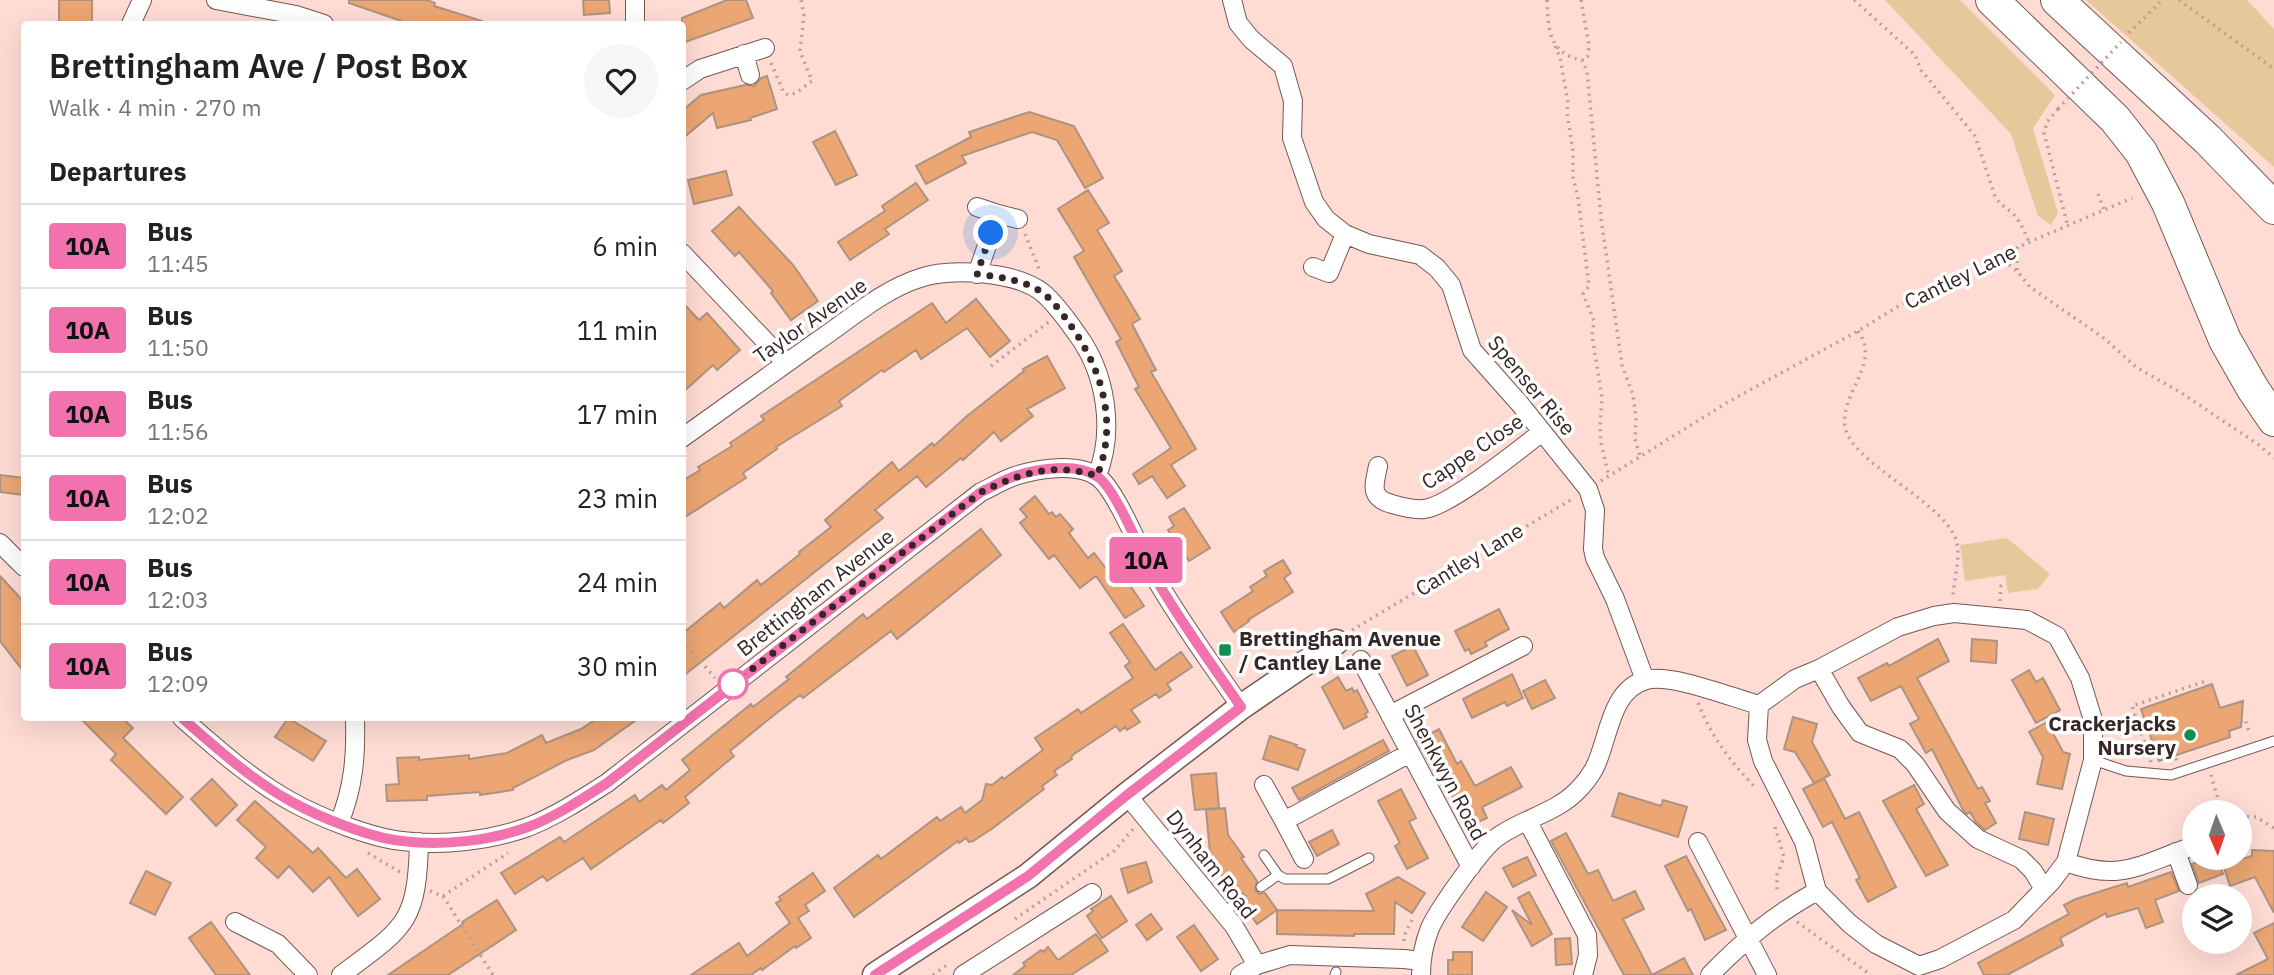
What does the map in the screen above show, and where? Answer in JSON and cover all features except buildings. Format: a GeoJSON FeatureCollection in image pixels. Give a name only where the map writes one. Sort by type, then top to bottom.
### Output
{"type":"FeatureCollection","features":[{"type":"Feature","properties":{"kind":"highway"},"geometry":{"type":"LineString","coordinates":[[1992,0],[2115,119],[2141,152],[2168,204],[2225,340],[2274,420]]}},
{"type":"Feature","properties":{"kind":"highway"},"geometry":{"type":"LineString","coordinates":[[2057,0],[2208,140],[2274,208]]}},
{"type":"Feature","properties":{"kind":"highway"},"geometry":{"type":"LineString","coordinates":[[2063,0],[2274,190]]}},
{"type":"Feature","properties":{"kind":"street"},"geometry":{"type":"LineString","coordinates":[[132,21],[142,0]]}},
{"type":"Feature","properties":{"kind":"street"},"geometry":{"type":"LineString","coordinates":[[216,0],[245,3],[315,21]]}},
{"type":"Feature","properties":{"kind":"street"},"geometry":{"type":"LineString","coordinates":[[635,0],[635,21]]}},
{"type":"Feature","properties":{"kind":"street","name":"Spenser Rise"},"geometry":{"type":"LineString","coordinates":[[1233,0],[1238,23],[1251,39],[1283,66],[1293,101],[1292,138],[1314,202],[1326,219],[1345,234],[1369,244],[1420,255],[1437,268],[1451,285],[1472,350],[1588,489],[1595,510],[1595,558],[1615,599],[1645,680]]}},
{"type":"Feature","properties":{"kind":"street"},"geometry":{"type":"LineString","coordinates":[[686,78],[700,69],[765,48]]}},
{"type":"Feature","properties":{"kind":"street"},"geometry":{"type":"LineString","coordinates":[[744,54],[750,75]]}},
{"type":"Feature","properties":{"kind":"street"},"geometry":{"type":"LineString","coordinates":[[977,207],[1018,219]]}},
{"type":"Feature","properties":{"kind":"street"},"geometry":{"type":"LineString","coordinates":[[977,274],[998,214]]}},
{"type":"Feature","properties":{"kind":"street"},"geometry":{"type":"LineString","coordinates":[[1328,273],[1345,234]]}},
{"type":"Feature","properties":{"kind":"street"},"geometry":{"type":"LineString","coordinates":[[686,257],[786,363]]}},
{"type":"Feature","properties":{"kind":"street","name":"Taylor Avenue"},"geometry":{"type":"LineString","coordinates":[[686,435],[879,298],[920,278],[949,273],[977,274],[1008,278],[1042,292],[1081,339],[1103,390],[1106,426],[1104,452],[1097,476]]}},
{"type":"Feature","properties":{"kind":"street","name":"Cappe Close"},"geometry":{"type":"LineString","coordinates":[[1378,467],[1374,486],[1376,496],[1382,501],[1426,509],[1440,504],[1479,479],[1542,432]]}},
{"type":"Feature","properties":{"kind":"street","name":"Brettingham Avenue"},"geometry":{"type":"LineString","coordinates":[[186,721],[259,780],[292,802],[385,838],[419,842],[484,839],[527,828],[550,818],[607,783],[981,492],[1015,476],[1049,469],[1078,470],[1097,476]]}},
{"type":"Feature","properties":{"kind":"street"},"geometry":{"type":"LineString","coordinates":[[1097,476],[1112,490],[1153,575],[1241,707]]}},
{"type":"Feature","properties":{"kind":"street"},"geometry":{"type":"LineString","coordinates":[[0,543],[21,564]]}},
{"type":"Feature","properties":{"kind":"street"},"geometry":{"type":"LineString","coordinates":[[1954,613],[2027,620],[2057,636],[2080,678],[2093,720],[2093,760],[2066,862],[2014,920],[1919,970],[1876,944],[1850,924],[1817,891],[1804,842],[1763,761],[1757,740],[1759,705],[1796,679],[1898,627],[1954,613]]}},
{"type":"Feature","properties":{"kind":"street"},"geometry":{"type":"LineString","coordinates":[[875,975],[1028,876],[1241,707],[1336,642]]}},
{"type":"Feature","properties":{"kind":"street"},"geometry":{"type":"LineString","coordinates":[[1390,715],[1523,646]]}},
{"type":"Feature","properties":{"kind":"street","name":"Shenkwyn Road"},"geometry":{"type":"LineString","coordinates":[[1361,660],[1471,867]]}},
{"type":"Feature","properties":{"kind":"street"},"geometry":{"type":"LineString","coordinates":[[1819,669],[1860,733],[1900,749],[1915,764],[1947,811],[1978,839],[2021,859],[2044,888]]}},
{"type":"Feature","properties":{"kind":"street"},"geometry":{"type":"LineString","coordinates":[[1240,975],[1257,965],[1290,955],[1404,959],[1421,968],[1431,927],[1482,851],[1497,837],[1560,805],[1579,789],[1595,768],[1614,711],[1627,693],[1645,680],[1667,679],[1759,705]]}},
{"type":"Feature","properties":{"kind":"street"},"geometry":{"type":"LineString","coordinates":[[339,822],[353,783],[356,760],[355,721]]}},
{"type":"Feature","properties":{"kind":"street"},"geometry":{"type":"LineString","coordinates":[[1284,821],[1410,754]]}},
{"type":"Feature","properties":{"kind":"street"},"geometry":{"type":"LineString","coordinates":[[1265,785],[1304,859]]}},
{"type":"Feature","properties":{"kind":"street","name":"Dynham Road"},"geometry":{"type":"LineString","coordinates":[[1127,795],[1234,926],[1257,965]]}},
{"type":"Feature","properties":{"kind":"street"},"geometry":{"type":"LineString","coordinates":[[1528,822],[1587,935],[1588,955],[1583,975]]}},
{"type":"Feature","properties":{"kind":"street"},"geometry":{"type":"LineString","coordinates":[[341,975],[381,946],[408,916],[418,883],[419,842]]}},
{"type":"Feature","properties":{"kind":"street"},"geometry":{"type":"LineString","coordinates":[[1698,842],[1768,975]]}},
{"type":"Feature","properties":{"kind":"street"},"geometry":{"type":"LineString","coordinates":[[2066,862],[2087,870],[2116,872],[2151,863],[2182,850]]}},
{"type":"Feature","properties":{"kind":"street"},"geometry":{"type":"LineString","coordinates":[[2176,852],[2188,884]]}},
{"type":"Feature","properties":{"kind":"street"},"geometry":{"type":"LineString","coordinates":[[1710,975],[1748,938],[1784,909],[1817,891]]}},
{"type":"Feature","properties":{"kind":"street"},"geometry":{"type":"LineString","coordinates":[[959,967],[1092,892]]}},
{"type":"Feature","properties":{"kind":"street"},"geometry":{"type":"LineString","coordinates":[[240,930],[278,944],[308,975]]}},
{"type":"Feature","properties":{"kind":"lane"},"geometry":{"type":"LineString","coordinates":[[2093,760],[2126,771],[2171,775],[2274,741]]}},
{"type":"Feature","properties":{"kind":"lane"},"geometry":{"type":"LineString","coordinates":[[1264,855],[1278,875],[1285,879],[1328,879],[1369,858]]}},
{"type":"Feature","properties":{"kind":"lane"},"geometry":{"type":"LineString","coordinates":[[1261,887],[1278,875]]}},
{"type":"Feature","properties":{"kind":"lane"},"geometry":{"type":"LineString","coordinates":[[1223,913],[1241,900]]}},
{"type":"Feature","properties":{"kind":"path"},"geometry":{"type":"LineString","coordinates":[[765,48],[784,93],[796,93],[812,81],[800,51],[804,15],[801,0]]}},
{"type":"Feature","properties":{"kind":"path"},"geometry":{"type":"LineString","coordinates":[[1547,0],[1551,40],[1560,57],[1568,103],[1573,177],[1589,286],[1583,294],[1594,321],[1592,335],[1602,398],[1601,443],[1609,477]]}},
{"type":"Feature","properties":{"kind":"path"},"geometry":{"type":"LineString","coordinates":[[1551,40],[1562,53],[1571,58],[1582,60],[1588,56],[1589,46],[1581,0]]}},
{"type":"Feature","properties":{"kind":"path"},"geometry":{"type":"LineString","coordinates":[[1854,0],[1915,55],[1921,70],[1975,136],[2000,205],[2022,226],[2029,242]]}},
{"type":"Feature","properties":{"kind":"path"},"geometry":{"type":"LineString","coordinates":[[2068,227],[2044,134],[2047,122],[2162,0]]}},
{"type":"Feature","properties":{"kind":"path"},"geometry":{"type":"LineString","coordinates":[[2179,0],[2274,69]]}},
{"type":"Feature","properties":{"kind":"path"},"geometry":{"type":"LineString","coordinates":[[1582,60],[1587,71],[1591,96],[1601,218],[1622,365],[1633,395],[1635,439],[1640,456]]}},
{"type":"Feature","properties":{"kind":"path"},"geometry":{"type":"LineString","coordinates":[[2098,194],[2105,210]]}},
{"type":"Feature","properties":{"kind":"path","name":"Cantley Lane"},"geometry":{"type":"LineString","coordinates":[[1336,642],[1419,588],[1609,477],[1728,402],[1858,331],[1925,290],[2132,198]]}},
{"type":"Feature","properties":{"kind":"path"},"geometry":{"type":"LineString","coordinates":[[1018,219],[1041,276],[1042,292]]}},
{"type":"Feature","properties":{"kind":"path"},"geometry":{"type":"LineString","coordinates":[[2017,247],[2017,271]]}},
{"type":"Feature","properties":{"kind":"path"},"geometry":{"type":"LineString","coordinates":[[1998,256],[2017,271],[2030,287],[2105,339],[2137,367],[2259,445],[2274,458]]}},
{"type":"Feature","properties":{"kind":"path"},"geometry":{"type":"LineString","coordinates":[[1858,331],[1863,338],[1867,354],[1866,364],[1854,384],[1849,404],[1845,425],[1849,438],[1859,450],[1932,509],[1955,537],[1958,553],[1954,577],[1954,613]]}},
{"type":"Feature","properties":{"kind":"path"},"geometry":{"type":"LineString","coordinates":[[991,366],[1034,334]]}},
{"type":"Feature","properties":{"kind":"path"},"geometry":{"type":"LineString","coordinates":[[686,645],[725,691]]}},
{"type":"Feature","properties":{"kind":"path"},"geometry":{"type":"LineString","coordinates":[[2155,774],[2132,706],[2165,698],[2206,681]]}},
{"type":"Feature","properties":{"kind":"path"},"geometry":{"type":"LineString","coordinates":[[1698,701],[1707,726],[1727,756],[1759,794]]}},
{"type":"Feature","properties":{"kind":"path"},"geometry":{"type":"LineString","coordinates":[[2241,721],[2245,719],[2254,747]]}},
{"type":"Feature","properties":{"kind":"path"},"geometry":{"type":"LineString","coordinates":[[2144,742],[2151,740]]}},
{"type":"Feature","properties":{"kind":"path"},"geometry":{"type":"LineString","coordinates":[[2207,763],[2219,800]]}},
{"type":"Feature","properties":{"kind":"path"},"geometry":{"type":"LineString","coordinates":[[1012,921],[1114,851],[1145,817]]}},
{"type":"Feature","properties":{"kind":"path"},"geometry":{"type":"LineString","coordinates":[[2252,817],[2274,828]]}},
{"type":"Feature","properties":{"kind":"path"},"geometry":{"type":"LineString","coordinates":[[1773,822],[1784,857],[1777,875],[1777,895],[1784,909],[1792,919],[1871,975]]}},
{"type":"Feature","properties":{"kind":"path"},"geometry":{"type":"LineString","coordinates":[[494,975],[443,896],[527,840],[527,828]]}},
{"type":"Feature","properties":{"kind":"path"},"geometry":{"type":"LineString","coordinates":[[933,975],[959,967]]}},
{"type":"Feature","properties":{"kind":"shaded area"},"geometry":{"type":"Polygon","coordinates":[[[1885,0],[1960,0],[2055,95],[2033,128],[2058,213],[2051,225],[2038,216],[2011,134],[1885,0]]]}},
{"type":"Feature","properties":{"kind":"shaded area"},"geometry":{"type":"Polygon","coordinates":[[[2086,0],[2247,0],[2274,29],[2274,167],[2086,0]]]}},
{"type":"Feature","properties":{"kind":"shaded area"},"geometry":{"type":"Polygon","coordinates":[[[2007,538],[2050,574],[2038,589],[2008,593],[2005,575],[1965,581],[1960,545],[2007,538]]]}},
{"type":"Feature","properties":{"kind":"bus line","name":"10A"},"geometry":{"type":"LineString","coordinates":[[185,721],[259,780],[292,802],[385,838],[453,842],[484,839],[527,828],[550,818],[607,783],[981,492],[1015,476],[1049,469],[1078,470],[1097,476],[1112,490],[1153,575],[1241,707],[1028,876],[875,975]]}},
{"type":"Feature","properties":{"kind":"place","name":"Brettingham Avenue / Cantley Lane"},"geometry":{"type":"Point","coordinates":[1225,650]}},
{"type":"Feature","properties":{"kind":"place","name":"Crackerjacks Nursery"},"geometry":{"type":"Point","coordinates":[2190,735]}},
{"type":"Feature","properties":{"kind":"route"},"geometry":{"type":"LineString","coordinates":[[733,684],[981,492],[1015,476],[1049,469],[1078,470],[1097,476],[1104,452],[1106,426],[1103,390],[1098,374],[1081,339],[1042,292],[1008,278],[977,274],[991,233]]}}]}
